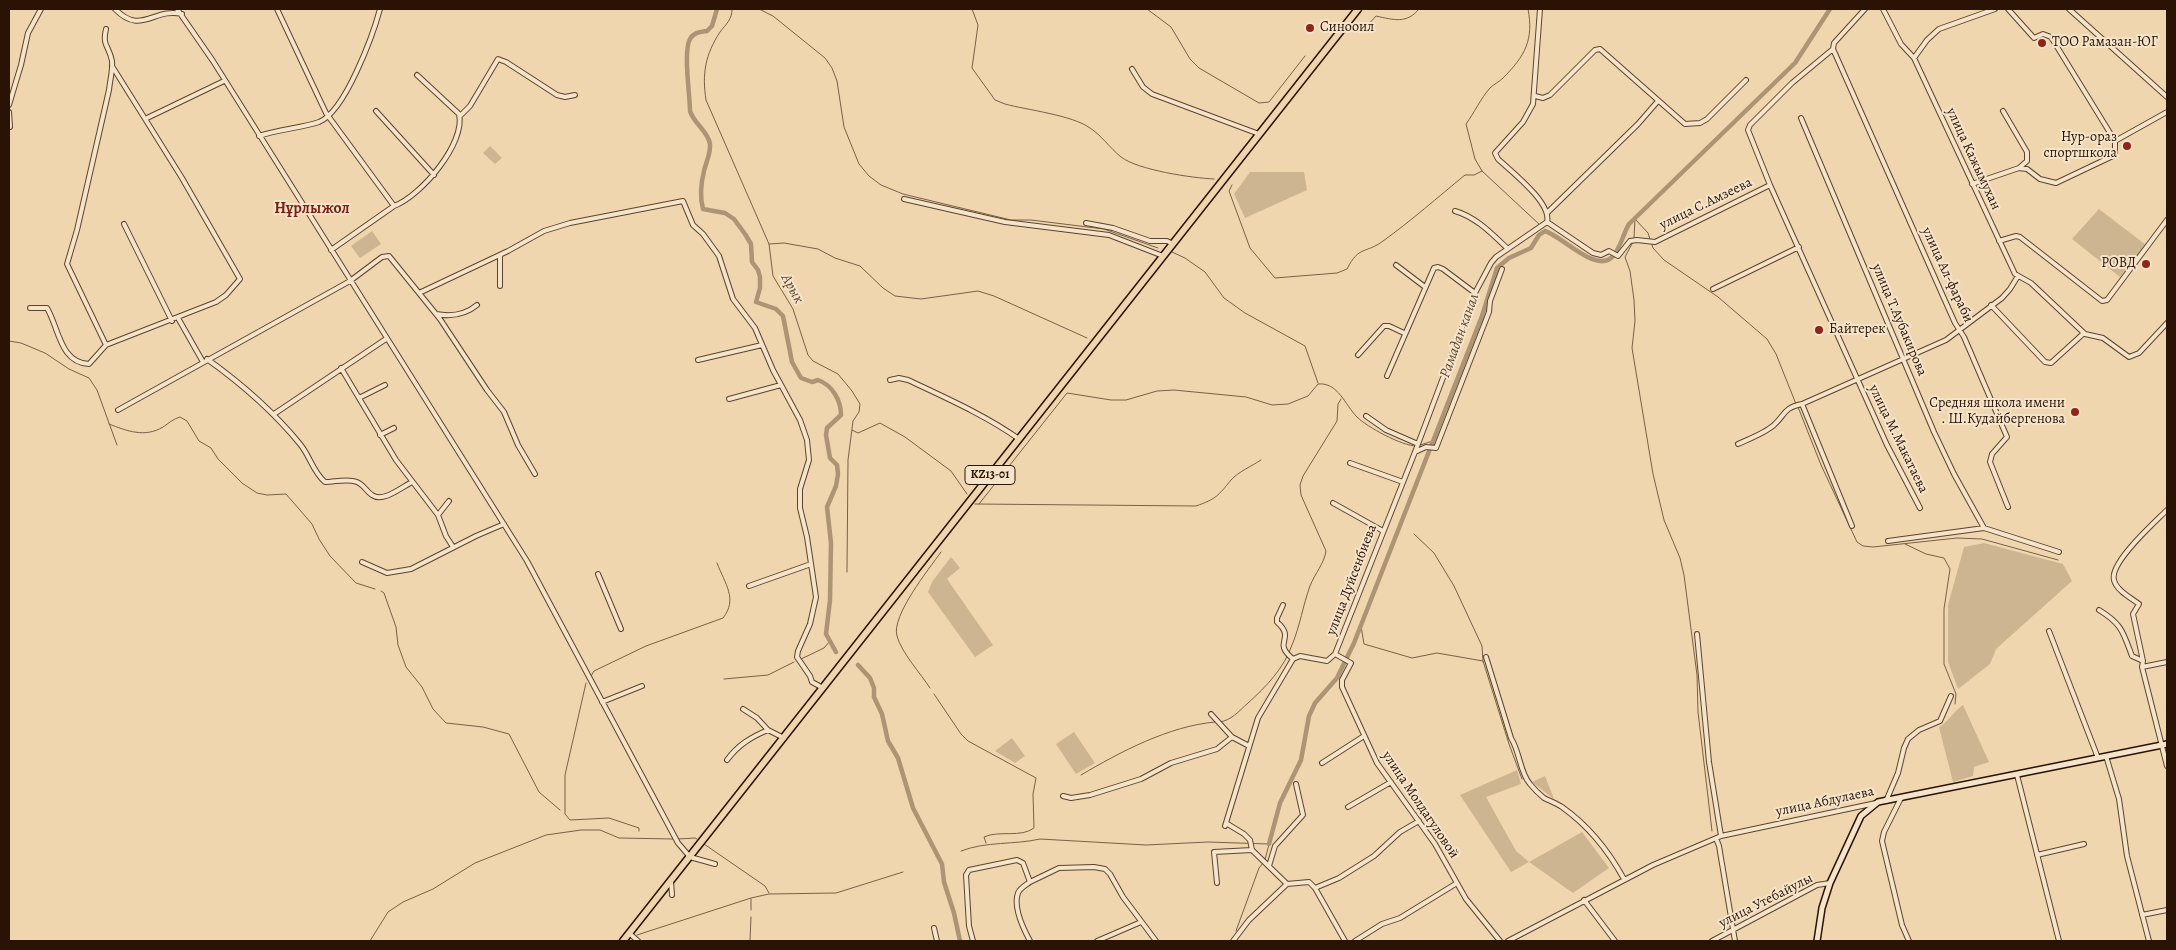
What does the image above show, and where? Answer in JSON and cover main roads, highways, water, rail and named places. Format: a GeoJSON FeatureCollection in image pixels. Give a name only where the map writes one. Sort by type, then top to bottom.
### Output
{"type":"FeatureCollection","features":[{"type":"Feature","properties":{"kind":"highway","name":"KZ13-01"},"geometry":{"type":"LineString","coordinates":[[623,941],[1358,9]]}},
{"type":"Feature","properties":{"kind":"main road","name":"улица Абдулаева"},"geometry":{"type":"LineString","coordinates":[[1816,941],[1822,908],[1830,883],[1861,816],[1878,802],[2165,744]]}},
{"type":"Feature","properties":{"kind":"waterway"},"geometry":{"type":"LineString","coordinates":[[717,9],[712,26],[707,31],[695,34],[690,39],[687,53],[690,111],[707,135],[710,144],[702,180],[702,205],[703,209],[725,213],[734,219],[745,234],[751,244],[752,262],[758,270],[760,277],[760,288],[756,302],[776,309],[783,316],[792,362],[801,378],[812,382],[818,380],[828,385],[835,394],[841,409],[841,415],[827,428],[826,435],[830,458],[837,465],[838,474],[836,486],[827,507],[831,543],[830,600],[826,634],[836,652]]}},
{"type":"Feature","properties":{"kind":"waterway","name":"Арык"},"geometry":{"type":"LineString","coordinates":[[732,9],[730,19],[715,40],[708,57],[704,82],[706,100],[769,244],[773,276],[793,309],[808,355],[813,361],[838,374],[860,404],[859,412],[853,421],[848,460],[847,572]]}},
{"type":"Feature","properties":{"kind":"waterway"},"geometry":{"type":"LineString","coordinates":[[759,9],[773,16],[825,58],[832,68],[837,81],[844,127],[859,164],[869,176],[881,185],[903,194],[1011,220],[1031,220],[1104,229],[1158,248]]}},
{"type":"Feature","properties":{"kind":"waterway"},"geometry":{"type":"LineString","coordinates":[[972,9],[978,25],[972,68],[995,100],[1082,123],[1098,134],[1121,157],[1140,166],[1179,175],[1214,179]]}},
{"type":"Feature","properties":{"kind":"waterway"},"geometry":{"type":"LineString","coordinates":[[1147,9],[1171,27],[1190,59],[1199,68],[1259,103],[1269,102],[1305,56]]}},
{"type":"Feature","properties":{"kind":"waterway"},"geometry":{"type":"LineString","coordinates":[[1366,27],[1376,16],[1400,20],[1410,17],[1419,9]]}},
{"type":"Feature","properties":{"kind":"waterway"},"geometry":{"type":"LineString","coordinates":[[1528,9],[1530,20],[1529,39],[1522,55],[1511,70],[1487,92],[1466,124],[1475,159],[1482,171],[1540,225]]}},
{"type":"Feature","properties":{"kind":"waterway","name":"Рамадан канал"},"geometry":{"type":"LineString","coordinates":[[1269,844],[1280,803],[1301,760],[1309,716],[1315,703],[1337,678],[1354,643],[1482,316],[1497,268],[1509,258],[1531,248],[1539,235],[1545,231],[1589,258],[1606,261],[1613,256],[1629,224],[1795,63],[1830,9]]}},
{"type":"Feature","properties":{"kind":"waterway"},"geometry":{"type":"LineString","coordinates":[[1232,185],[1229,191],[1250,248],[1275,278],[1337,273],[1347,269],[1355,256],[1377,245],[1465,175],[1474,175],[1482,171]]}},
{"type":"Feature","properties":{"kind":"waterway"},"geometry":{"type":"LineString","coordinates":[[1634,238],[1635,219]]}},
{"type":"Feature","properties":{"kind":"waterway"},"geometry":{"type":"LineString","coordinates":[[1636,220],[1648,233],[1653,248],[1664,260],[1718,297],[1767,339],[1776,354],[1796,404]]}},
{"type":"Feature","properties":{"kind":"waterway"},"geometry":{"type":"LineString","coordinates":[[1633,242],[1625,257],[1630,271],[1634,300],[1635,321],[1632,348],[1653,474],[1664,520],[1680,558],[1684,575],[1697,675],[1698,712],[1712,831]]}},
{"type":"Feature","properties":{"kind":"waterway"},"geometry":{"type":"LineString","coordinates":[[769,244],[784,243],[818,249],[835,258],[860,266],[883,288],[895,296],[921,299],[978,291],[994,296],[1087,338]]}},
{"type":"Feature","properties":{"kind":"waterway"},"geometry":{"type":"LineString","coordinates":[[1172,252],[1185,258],[1205,272],[1224,298],[1245,313],[1305,346],[1318,383]]}},
{"type":"Feature","properties":{"kind":"waterway"},"geometry":{"type":"LineString","coordinates":[[9,341],[21,343],[45,353],[69,369],[89,378],[97,390],[117,445]]}},
{"type":"Feature","properties":{"kind":"waterway"},"geometry":{"type":"LineString","coordinates":[[979,504],[1067,393],[1111,400],[1126,400],[1157,391],[1174,390],[1246,397],[1272,405],[1288,404],[1308,396],[1318,384],[1325,384],[1336,390],[1357,417],[1368,426],[1402,443],[1416,446]]}},
{"type":"Feature","properties":{"kind":"waterway"},"geometry":{"type":"LineString","coordinates":[[1219,722],[1235,715],[1268,684],[1284,662],[1295,638],[1310,586],[1326,551],[1301,495],[1300,485],[1303,476],[1337,421],[1338,404],[1341,399]]}},
{"type":"Feature","properties":{"kind":"waterway"},"geometry":{"type":"LineString","coordinates":[[1798,407],[1821,465],[1857,542],[1863,546],[1873,547],[1957,538],[1982,539],[2058,560]]}},
{"type":"Feature","properties":{"kind":"waterway"},"geometry":{"type":"LineString","coordinates":[[109,424],[129,431],[143,433],[163,427],[180,417],[187,421],[199,441],[211,448],[218,459],[242,483],[257,493],[267,495],[286,494],[312,524],[330,556],[356,583],[375,589]]}},
{"type":"Feature","properties":{"kind":"waterway"},"geometry":{"type":"LineString","coordinates":[[852,430],[858,433],[880,423],[905,437],[951,471],[967,494]]}},
{"type":"Feature","properties":{"kind":"waterway"},"geometry":{"type":"LineString","coordinates":[[1420,445],[1433,441]]}},
{"type":"Feature","properties":{"kind":"waterway"},"geometry":{"type":"LineString","coordinates":[[975,504],[1196,506],[1216,496],[1234,477],[1261,460]]}},
{"type":"Feature","properties":{"kind":"waterway"},"geometry":{"type":"LineString","coordinates":[[1414,534],[1434,553],[1454,586],[1482,646],[1483,661]]}},
{"type":"Feature","properties":{"kind":"waterway"},"geometry":{"type":"LineString","coordinates":[[1905,544],[1926,554],[1944,558],[1950,569],[1944,609],[1944,664],[1956,694],[1955,704]]}},
{"type":"Feature","properties":{"kind":"waterway"},"geometry":{"type":"LineString","coordinates":[[930,688],[899,642],[897,627],[905,605],[912,593],[941,552]]}},
{"type":"Feature","properties":{"kind":"waterway"},"geometry":{"type":"LineString","coordinates":[[591,676],[594,671],[646,646],[723,618],[730,604],[730,598],[717,563]]}},
{"type":"Feature","properties":{"kind":"waterway"},"geometry":{"type":"LineString","coordinates":[[381,591],[384,593],[396,627],[398,645],[406,667],[422,687],[433,709],[446,723],[483,727],[509,734],[539,792],[560,810]]}},
{"type":"Feature","properties":{"kind":"waterway"},"geometry":{"type":"LineString","coordinates":[[1361,626],[1364,644],[1412,658],[1437,653],[1483,661],[1522,779]]}},
{"type":"Feature","properties":{"kind":"waterway"},"geometry":{"type":"LineString","coordinates":[[799,660],[824,648],[830,641]]}},
{"type":"Feature","properties":{"kind":"waterway"},"geometry":{"type":"LineString","coordinates":[[724,679],[768,675],[794,662]]}},
{"type":"Feature","properties":{"kind":"waterway"},"geometry":{"type":"LineString","coordinates":[[858,665],[870,678],[874,688],[874,697],[882,714],[888,741],[898,758],[913,808],[942,864],[944,882],[954,913],[960,941]]}},
{"type":"Feature","properties":{"kind":"waterway"},"geometry":{"type":"LineString","coordinates":[[586,683],[565,775],[565,814],[570,820],[609,818],[639,828],[639,831]]}},
{"type":"Feature","properties":{"kind":"waterway"},"geometry":{"type":"LineString","coordinates":[[934,694],[961,734],[968,741],[1036,778],[1033,794],[1034,828],[1023,833],[990,835],[984,837],[986,843]]}},
{"type":"Feature","properties":{"kind":"waterway"},"geometry":{"type":"LineString","coordinates":[[1081,775],[1145,741],[1198,724],[1215,722]]}},
{"type":"Feature","properties":{"kind":"waterway"},"geometry":{"type":"LineString","coordinates":[[370,941],[388,912],[403,902],[433,889],[475,863],[546,835],[581,830],[600,830],[619,838],[673,839]]}},
{"type":"Feature","properties":{"kind":"waterway"},"geometry":{"type":"LineString","coordinates":[[678,839],[697,839]]}},
{"type":"Feature","properties":{"kind":"waterway"},"geometry":{"type":"LineString","coordinates":[[961,851],[991,844],[1040,839],[1146,845],[1208,842],[1269,844],[1265,860]]}},
{"type":"Feature","properties":{"kind":"waterway"},"geometry":{"type":"LineString","coordinates":[[704,844],[765,886],[769,893]]}},
{"type":"Feature","properties":{"kind":"waterway"},"geometry":{"type":"LineString","coordinates":[[1236,931],[1259,868],[1263,863]]}},
{"type":"Feature","properties":{"kind":"waterway"},"geometry":{"type":"LineString","coordinates":[[637,935],[751,898],[769,894],[836,893],[903,872]]}},
{"type":"Feature","properties":{"kind":"waterway"},"geometry":{"type":"LineString","coordinates":[[751,899],[751,910]]}},
{"type":"Feature","properties":{"kind":"waterway"},"geometry":{"type":"LineString","coordinates":[[750,941],[751,917]]}},
{"type":"Feature","properties":{"kind":"place","name":"Синооил"},"geometry":{"type":"Point","coordinates":[1310,28]}},
{"type":"Feature","properties":{"kind":"place","name":"ТОО Рамазан-ЮГ"},"geometry":{"type":"Point","coordinates":[2042,43]}},
{"type":"Feature","properties":{"kind":"place","name":"Нур-ораз спортшкола"},"geometry":{"type":"Point","coordinates":[2127,146]}},
{"type":"Feature","properties":{"kind":"place","name":"РОВД"},"geometry":{"type":"Point","coordinates":[2146,264]}},
{"type":"Feature","properties":{"kind":"place","name":"Байтерек"},"geometry":{"type":"Point","coordinates":[1819,330]}},
{"type":"Feature","properties":{"kind":"place","name":"Средняя школа имени . Ш.Кудайбергенова"},"geometry":{"type":"Point","coordinates":[2075,412]}},
{"type":"Feature","properties":{"kind":"district","name":"Нұрлыжол"},"geometry":{"type":"Point","coordinates":[312,209]}}]}
